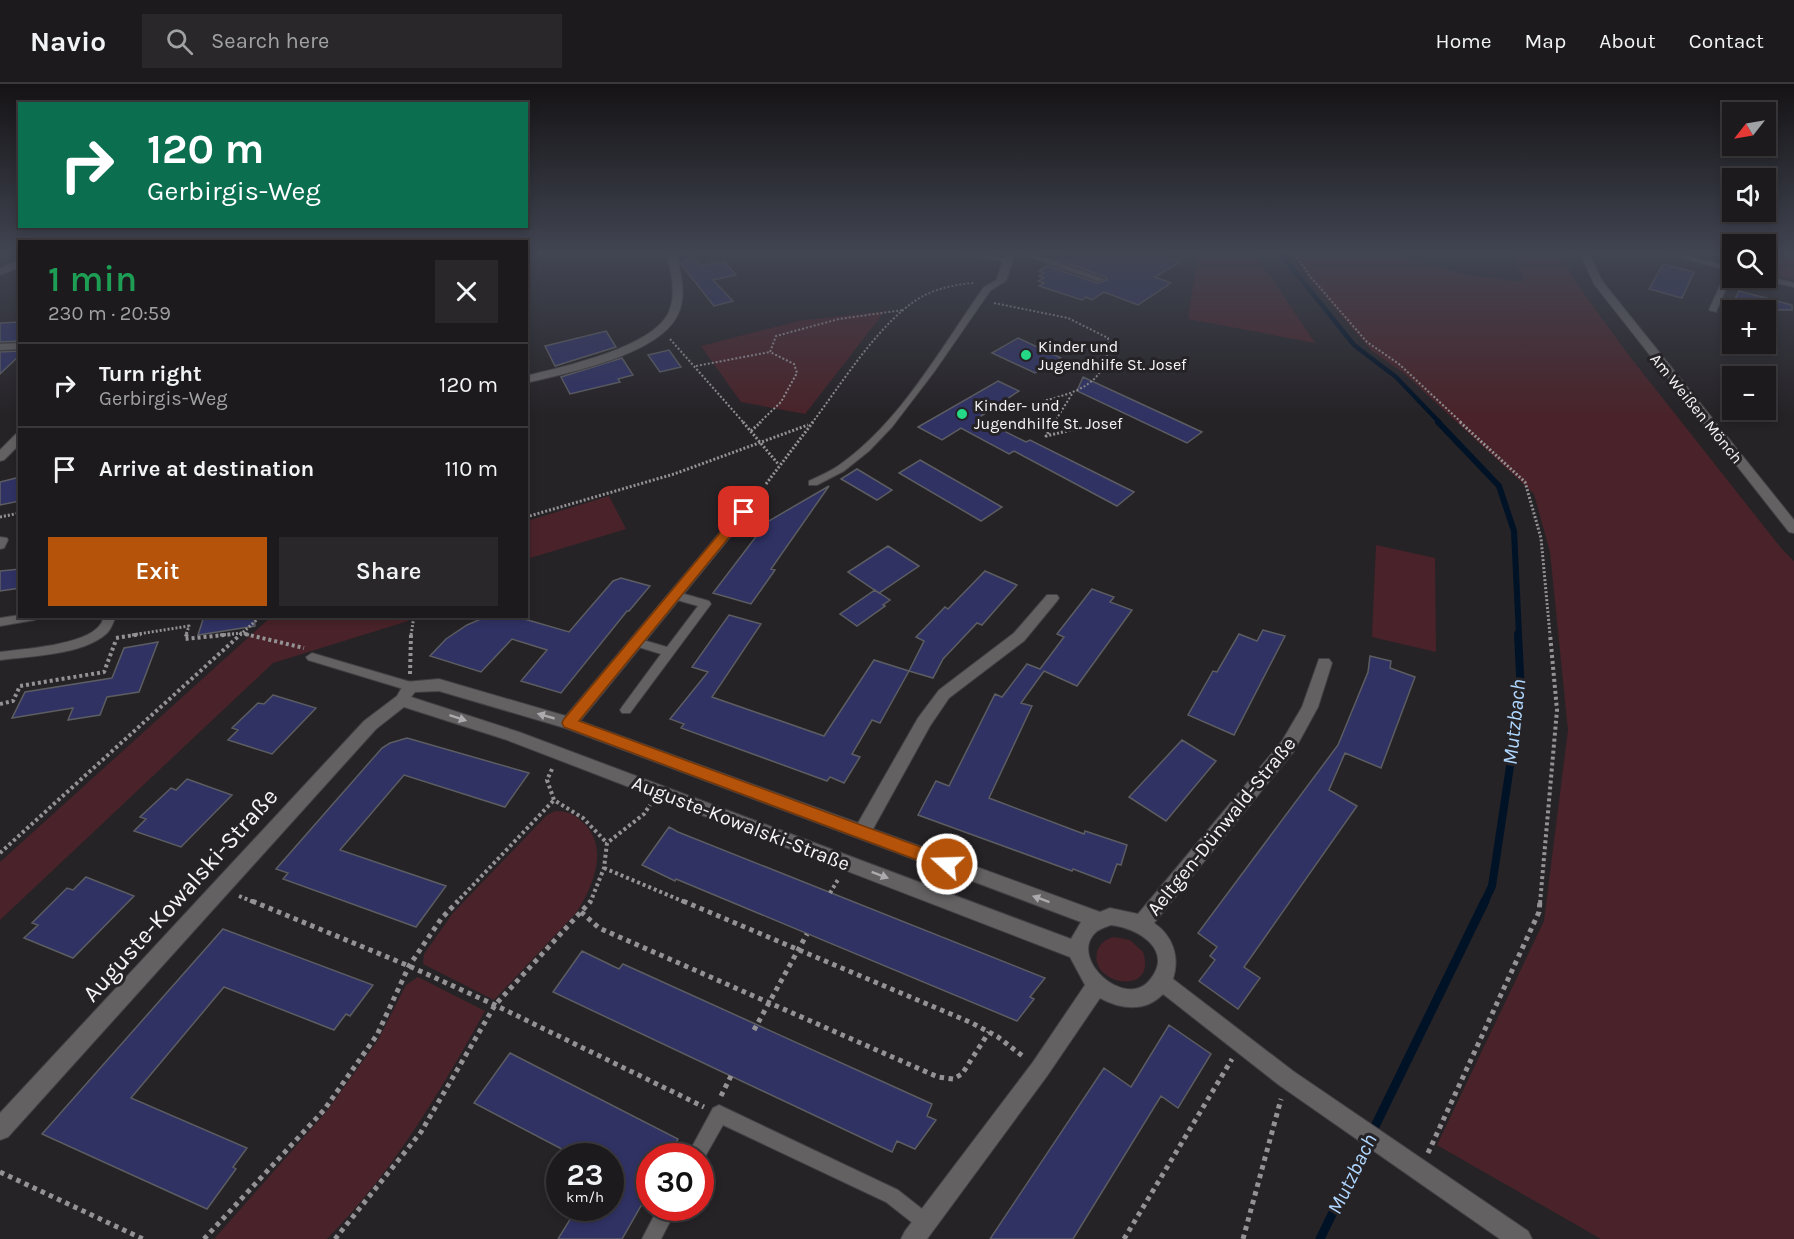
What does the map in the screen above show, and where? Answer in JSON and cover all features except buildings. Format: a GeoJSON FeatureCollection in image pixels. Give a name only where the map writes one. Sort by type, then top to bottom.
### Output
{"type":"FeatureCollection","features":[{"type":"Feature","properties":{"kind":"street"},"geometry":{"type":"LineString","coordinates":[[528,379],[616,353],[658,333],[672,316],[675,308]]}},
{"type":"Feature","properties":{"kind":"street","name":"Am Weißen Mönch"},"geometry":{"type":"LineString","coordinates":[[1617,308],[1794,529]]}},
{"type":"Feature","properties":{"kind":"street"},"geometry":{"type":"LineString","coordinates":[[0,346],[18,346]]}},
{"type":"Feature","properties":{"kind":"street"},"geometry":{"type":"LineString","coordinates":[[0,457],[18,438]]}},
{"type":"Feature","properties":{"kind":"street"},"geometry":{"type":"LineString","coordinates":[[569,723],[758,495]]}},
{"type":"Feature","properties":{"kind":"street","name":"Auguste-Kowalski-Straße"},"geometry":{"type":"LineString","coordinates":[[862,833],[924,722],[944,694],[1019,637],[1052,598]]}},
{"type":"Feature","properties":{"kind":"street","name":"Aeltgen-Dünwald-Straße"},"geometry":{"type":"LineString","coordinates":[[1142,923],[1282,756],[1312,706],[1319,688],[1324,663]]}},
{"type":"Feature","properties":{"kind":"street","name":"Auguste-Kowalski-Straße"},"geometry":{"type":"LineString","coordinates":[[0,1129],[370,725],[406,693],[439,686],[569,723],[1096,919],[1124,916],[1142,923]]}},
{"type":"Feature","properties":{"kind":"street","name":"Auguste-Kowalski-Straße"},"geometry":{"type":"LineString","coordinates":[[406,693],[559,754],[1078,951]]}},
{"type":"Feature","properties":{"kind":"street"},"geometry":{"type":"LineString","coordinates":[[1096,919],[1081,936],[1078,951],[1083,969],[1096,986],[1113,995],[1132,998],[1150,993],[1162,982],[1166,972],[1165,950],[1156,935],[1142,923]]}},
{"type":"Feature","properties":{"kind":"street"},"geometry":{"type":"LineString","coordinates":[[1162,982],[1286,1078],[1520,1239]]}},
{"type":"Feature","properties":{"kind":"street"},"geometry":{"type":"LineString","coordinates":[[919,1230],[1040,1069],[1096,986]]}},
{"type":"Feature","properties":{"kind":"lane"},"geometry":{"type":"LineString","coordinates":[[813,483],[839,470],[893,420],[973,308]]}},
{"type":"Feature","properties":{"kind":"lane"},"geometry":{"type":"LineString","coordinates":[[626,710],[705,604],[674,595]]}},
{"type":"Feature","properties":{"kind":"lane"},"geometry":{"type":"LineString","coordinates":[[0,622],[23,618]]}},
{"type":"Feature","properties":{"kind":"lane"},"geometry":{"type":"LineString","coordinates":[[0,656],[86,640],[104,629],[109,618]]}},
{"type":"Feature","properties":{"kind":"lane"},"geometry":{"type":"LineString","coordinates":[[636,642],[669,652]]}},
{"type":"Feature","properties":{"kind":"lane"},"geometry":{"type":"LineString","coordinates":[[312,657],[406,693]]}},
{"type":"Feature","properties":{"kind":"lane"},"geometry":{"type":"LineString","coordinates":[[703,1143],[719,1114],[892,1196],[919,1230]]}},
{"type":"Feature","properties":{"kind":"lane"},"geometry":{"type":"LineString","coordinates":[[651,1239],[661,1221]]}},
{"type":"Feature","properties":{"kind":"path"},"geometry":{"type":"LineString","coordinates":[[758,495],[879,334],[906,308]]}},
{"type":"Feature","properties":{"kind":"path"},"geometry":{"type":"LineString","coordinates":[[1028,308],[1093,327],[1108,338],[1111,354],[1106,368],[1072,393],[1035,403]]}},
{"type":"Feature","properties":{"kind":"path"},"geometry":{"type":"LineString","coordinates":[[1337,308],[1367,342],[1399,364],[1525,482],[1541,538],[1557,710],[1539,912],[1420,1171]]}},
{"type":"Feature","properties":{"kind":"path"},"geometry":{"type":"LineString","coordinates":[[770,352],[776,336],[795,330],[886,310],[903,310]]}},
{"type":"Feature","properties":{"kind":"path"},"geometry":{"type":"LineString","coordinates":[[658,333],[674,341],[779,465]]}},
{"type":"Feature","properties":{"kind":"path"},"geometry":{"type":"LineString","coordinates":[[696,366],[770,352],[794,364],[797,373],[781,402],[751,431]]}},
{"type":"Feature","properties":{"kind":"path"},"geometry":{"type":"LineString","coordinates":[[1072,393],[1046,436],[1105,422]]}},
{"type":"Feature","properties":{"kind":"path"},"geometry":{"type":"LineString","coordinates":[[528,516],[674,474],[809,425]]}},
{"type":"Feature","properties":{"kind":"path"},"geometry":{"type":"LineString","coordinates":[[0,517],[18,513]]}},
{"type":"Feature","properties":{"kind":"path"},"geometry":{"type":"LineString","coordinates":[[0,854],[259,618]]}},
{"type":"Feature","properties":{"kind":"path"},"geometry":{"type":"LineString","coordinates":[[406,693],[414,618]]}},
{"type":"Feature","properties":{"kind":"path"},"geometry":{"type":"LineString","coordinates":[[104,629],[105,640],[189,626],[185,639],[243,633],[309,650],[312,657]]}},
{"type":"Feature","properties":{"kind":"path"},"geometry":{"type":"LineString","coordinates":[[0,704],[13,701],[20,686],[104,672],[117,638]]}},
{"type":"Feature","properties":{"kind":"path"},"geometry":{"type":"LineString","coordinates":[[335,1239],[421,1132],[495,1005],[591,902],[604,868],[607,843],[595,826],[580,813],[554,800],[547,780],[559,754]]}},
{"type":"Feature","properties":{"kind":"path"},"geometry":{"type":"LineString","coordinates":[[607,843],[644,814],[660,791]]}},
{"type":"Feature","properties":{"kind":"path"},"geometry":{"type":"LineString","coordinates":[[204,1239],[324,1110],[377,1035],[409,966],[441,919],[554,800]]}},
{"type":"Feature","properties":{"kind":"path"},"geometry":{"type":"LineString","coordinates":[[604,868],[989,1032],[1016,1050]]}},
{"type":"Feature","properties":{"kind":"path"},"geometry":{"type":"LineString","coordinates":[[222,889],[409,966],[495,1005],[719,1114]]}},
{"type":"Feature","properties":{"kind":"path"},"geometry":{"type":"LineString","coordinates":[[581,912],[598,928],[938,1077],[953,1078],[962,1074],[989,1032]]}},
{"type":"Feature","properties":{"kind":"path"},"geometry":{"type":"LineString","coordinates":[[754,1030],[807,934]]}},
{"type":"Feature","properties":{"kind":"path"},"geometry":{"type":"LineString","coordinates":[[1124,1239],[1240,1044]]}},
{"type":"Feature","properties":{"kind":"path"},"geometry":{"type":"LineString","coordinates":[[1244,1239],[1286,1078]]}},
{"type":"Feature","properties":{"kind":"path"},"geometry":{"type":"LineString","coordinates":[[0,1172],[142,1239]]}},
{"type":"Feature","properties":{"kind":"shaded area"},"geometry":{"type":"Polygon","coordinates":[[[1190,308],[1291,308],[1315,343],[1188,319],[1190,308]]]}},
{"type":"Feature","properties":{"kind":"shaded area"},"geometry":{"type":"Polygon","coordinates":[[[1335,308],[1594,308],[1627,353],[1781,548],[1794,561],[1794,1239],[1601,1239],[1437,1145],[1544,921],[1568,730],[1550,552],[1534,494],[1405,374],[1372,351],[1335,308]]]}},
{"type":"Feature","properties":{"kind":"shaded area"},"geometry":{"type":"Polygon","coordinates":[[[885,311],[805,414],[741,402],[701,346],[798,321],[885,311]]]}},
{"type":"Feature","properties":{"kind":"shaded area"},"geometry":{"type":"Polygon","coordinates":[[[609,496],[626,529],[528,559],[528,521],[609,496]]]}},
{"type":"Feature","properties":{"kind":"shaded area"},"geometry":{"type":"Polygon","coordinates":[[[1376,545],[1435,558],[1436,652],[1372,637],[1376,545]]]}},
{"type":"Feature","properties":{"kind":"shaded area"},"geometry":{"type":"Polygon","coordinates":[[[270,618],[410,618],[408,621],[273,663],[0,920],[0,862],[270,618]]]}},
{"type":"Feature","properties":{"kind":"shaded area"},"geometry":{"type":"Polygon","coordinates":[[[555,811],[569,813],[577,818],[589,830],[595,841],[597,853],[593,878],[576,913],[494,1000],[423,964],[424,954],[453,913],[547,815],[555,811]]]}},
{"type":"Feature","properties":{"kind":"shaded area"},"geometry":{"type":"Polygon","coordinates":[[[1114,937],[1130,940],[1143,952],[1145,966],[1141,976],[1123,981],[1103,972],[1097,963],[1097,952],[1106,940],[1114,937]]]}},
{"type":"Feature","properties":{"kind":"shaded area"},"geometry":{"type":"Polygon","coordinates":[[[418,977],[485,1011],[433,1101],[373,1186],[327,1239],[214,1239],[327,1111],[378,1040],[406,985],[418,977]]]}},
{"type":"Feature","properties":{"kind":"waterway","name":"Mutzbach"},"geometry":{"type":"LineString","coordinates":[[1324,308],[1354,345],[1396,377],[1440,423]]}},
{"type":"Feature","properties":{"kind":"waterway","name":"Mutzbach"},"geometry":{"type":"LineString","coordinates":[[1438,422],[1499,486],[1514,531],[1519,635]]}},
{"type":"Feature","properties":{"kind":"waterway","name":"Mutzbach"},"geometry":{"type":"LineString","coordinates":[[1484,903],[1492,886],[1521,693],[1518,634]]}},
{"type":"Feature","properties":{"kind":"waterway","name":"Mutzbach"},"geometry":{"type":"LineString","coordinates":[[1320,1239],[1485,901]]}},
{"type":"Feature","properties":{"kind":"place","name":"Kinder und Jugendhilfe St. Josef"},"geometry":{"type":"Point","coordinates":[1026,355]}},
{"type":"Feature","properties":{"kind":"place","name":"Kinder- und Jugendhilfe St. Josef"},"geometry":{"type":"Point","coordinates":[962,414]}},
{"type":"Feature","properties":{"kind":"route"},"geometry":{"type":"LineString","coordinates":[[744,512],[569,723],[947,864]]}}]}
